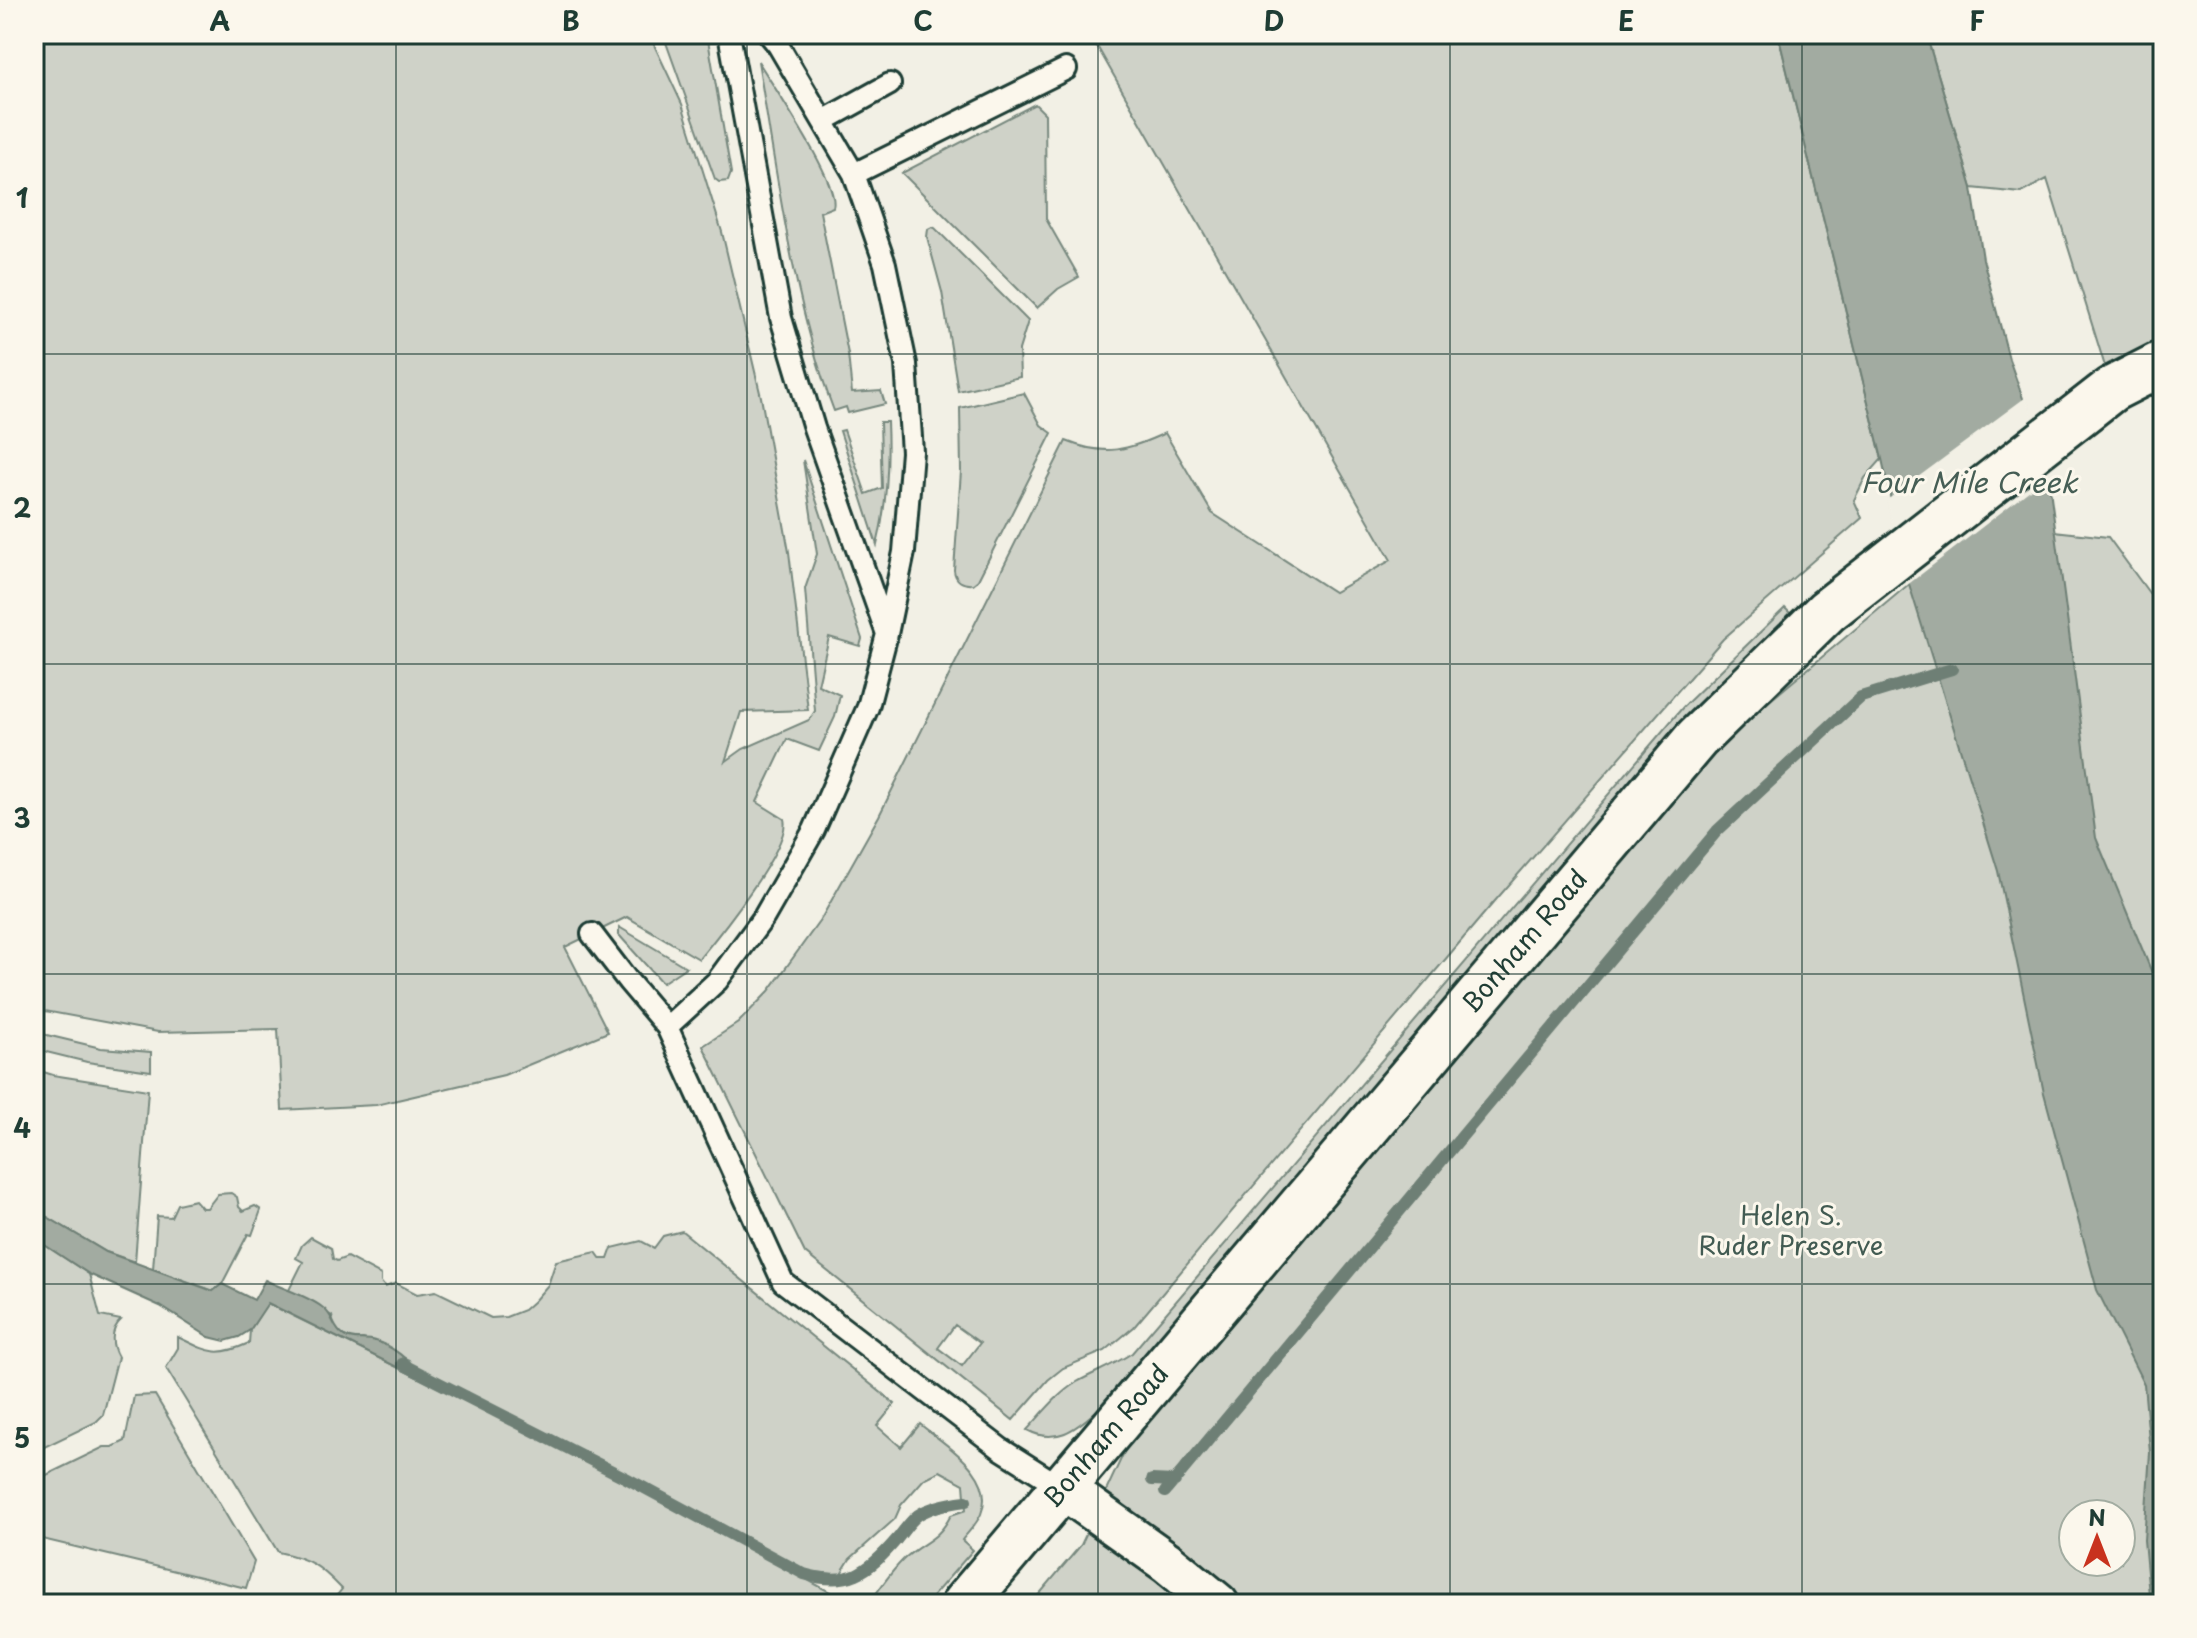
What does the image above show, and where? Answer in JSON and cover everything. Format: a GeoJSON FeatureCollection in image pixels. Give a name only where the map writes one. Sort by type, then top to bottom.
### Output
{"type":"FeatureCollection","features":[{"type":"Feature","properties":{"kind":"street","name":"Bonham Road"},"geometry":{"type":"LineString","coordinates":[[964,1604],[1697,738],[1827,611],[2112,389],[2163,363]]}},
{"type":"Feature","properties":{"kind":"street"},"geometry":{"type":"LineString","coordinates":[[1061,1487],[1168,1563],[1218,1604]]}},
{"type":"Feature","properties":{"kind":"lane"},"geometry":{"type":"LineString","coordinates":[[729,34],[781,318],[814,428],[887,634]]}},
{"type":"Feature","properties":{"kind":"lane"},"geometry":{"type":"LineString","coordinates":[[667,1027],[717,981],[764,917],[814,830],[868,707],[904,552],[912,452],[906,364],[885,264],[854,174],[769,34]]}},
{"type":"Feature","properties":{"kind":"lane"},"geometry":{"type":"LineString","coordinates":[[854,174],[1066,69]]}},
{"type":"Feature","properties":{"kind":"lane"},"geometry":{"type":"LineString","coordinates":[[823,121],[890,84]]}},
{"type":"Feature","properties":{"kind":"lane"},"geometry":{"type":"LineString","coordinates":[[592,934],[667,1027],[783,1282],[1001,1449],[1061,1487]]}},
{"type":"Feature","properties":{"kind":"green space"},"geometry":{"type":"Polygon","coordinates":[[[34,34],[649,34],[682,104],[722,232],[761,397],[789,552],[808,710],[741,712],[725,762],[743,749],[809,720],[815,711],[805,589],[817,554],[803,460],[862,639],[860,646],[829,637],[818,685],[840,695],[835,717],[819,751],[787,739],[757,802],[784,819],[777,849],[752,890],[699,959],[627,917],[565,947],[608,1032],[504,1075],[376,1105],[282,1110],[278,1029],[158,1032],[34,1009],[34,34]]]}},
{"type":"Feature","properties":{"kind":"green space"},"geometry":{"type":"Polygon","coordinates":[[[663,34],[707,34],[731,173],[728,181],[715,179],[663,34]]]}},
{"type":"Feature","properties":{"kind":"green space"},"geometry":{"type":"Polygon","coordinates":[[[1090,34],[1778,34],[1882,459],[1865,478],[1854,500],[1862,518],[1723,639],[1488,909],[1134,1327],[1105,1351],[1063,1368],[1048,1380],[1013,1420],[805,1253],[703,1046],[738,1023],[769,991],[821,919],[879,816],[1066,441],[1105,450],[1140,444],[1165,433],[1212,513],[1334,592],[1391,560],[1090,34]],[[955,1325],[938,1348],[962,1366],[980,1343],[955,1325]]]}},
{"type":"Feature","properties":{"kind":"green space"},"geometry":{"type":"Polygon","coordinates":[[[1926,34],[2163,34],[2163,363],[2112,389],[2047,179],[2021,193],[1972,188],[1926,34]]]}},
{"type":"Feature","properties":{"kind":"green space"},"geometry":{"type":"Polygon","coordinates":[[[758,61],[817,158],[833,195],[833,207],[820,212],[848,354],[852,393],[881,391],[885,404],[848,413],[846,407],[834,411],[797,283],[758,61]]]}},
{"type":"Feature","properties":{"kind":"green space"},"geometry":{"type":"Polygon","coordinates":[[[1035,104],[1045,114],[1046,219],[1079,277],[1058,289],[1037,308],[902,173],[1035,104]]]}},
{"type":"Feature","properties":{"kind":"green space"},"geometry":{"type":"Polygon","coordinates":[[[932,227],[1028,321],[1019,350],[1020,377],[958,391],[942,292],[927,237],[928,229],[932,227]]]}},
{"type":"Feature","properties":{"kind":"green space"},"geometry":{"type":"Polygon","coordinates":[[[1024,393],[1041,425],[1052,433],[978,580],[973,584],[963,583],[958,580],[954,570],[961,471],[960,408],[1024,393]]]}},
{"type":"Feature","properties":{"kind":"green space"},"geometry":{"type":"Polygon","coordinates":[[[880,422],[887,422],[887,469],[877,545],[840,431],[844,430],[866,494],[882,488],[880,422]]]}},
{"type":"Feature","properties":{"kind":"green space","name":"Helen S. Ruder Preserve"},"geometry":{"type":"Polygon","coordinates":[[[2027,528],[2108,537],[2163,612],[2163,1604],[1031,1604],[1081,1545],[1126,1448],[1691,767],[1909,584],[2027,528]]]}},
{"type":"Feature","properties":{"kind":"green space"},"geometry":{"type":"Polygon","coordinates":[[[1785,608],[1791,614],[1692,714],[1351,1119],[1096,1411],[1072,1429],[1056,1436],[1027,1430],[1070,1387],[1132,1353],[1683,707],[1785,608]]]}},
{"type":"Feature","properties":{"kind":"green space"},"geometry":{"type":"Polygon","coordinates":[[[619,927],[686,967],[662,983],[619,935],[619,927]]]}},
{"type":"Feature","properties":{"kind":"green space"},"geometry":{"type":"Polygon","coordinates":[[[34,1032],[101,1048],[151,1052],[151,1071],[87,1062],[34,1049],[34,1032]]]}},
{"type":"Feature","properties":{"kind":"green space"},"geometry":{"type":"Polygon","coordinates":[[[34,1069],[53,1075],[148,1090],[135,1262],[106,1252],[34,1209],[34,1069]]]}},
{"type":"Feature","properties":{"kind":"green space"},"geometry":{"type":"Polygon","coordinates":[[[231,1193],[237,1197],[243,1211],[255,1206],[261,1210],[252,1235],[248,1234],[222,1284],[214,1291],[153,1269],[157,1216],[171,1217],[177,1204],[195,1200],[202,1208],[207,1208],[218,1194],[231,1193]]]}},
{"type":"Feature","properties":{"kind":"green space"},"geometry":{"type":"Polygon","coordinates":[[[682,1231],[895,1404],[877,1426],[901,1447],[920,1424],[955,1452],[976,1474],[984,1500],[979,1518],[962,1540],[973,1550],[926,1604],[869,1604],[905,1558],[936,1536],[951,1515],[966,1510],[964,1484],[940,1471],[924,1479],[901,1505],[895,1519],[850,1559],[840,1575],[807,1571],[411,1364],[409,1360],[363,1339],[353,1340],[340,1334],[332,1316],[288,1292],[303,1262],[296,1258],[302,1245],[311,1237],[331,1248],[333,1259],[337,1261],[347,1257],[381,1275],[385,1287],[396,1283],[417,1294],[436,1291],[491,1318],[506,1317],[524,1310],[534,1301],[548,1285],[556,1261],[596,1252],[601,1259],[608,1259],[612,1248],[641,1241],[654,1248],[663,1236],[682,1231]]]}},
{"type":"Feature","properties":{"kind":"green space"},"geometry":{"type":"Polygon","coordinates":[[[34,1238],[89,1274],[100,1316],[121,1320],[113,1333],[118,1357],[103,1415],[96,1422],[34,1452],[34,1238]]]}},
{"type":"Feature","properties":{"kind":"green space"},"geometry":{"type":"Polygon","coordinates":[[[267,1303],[586,1460],[852,1604],[330,1604],[342,1589],[313,1564],[278,1552],[166,1368],[178,1348],[178,1337],[220,1352],[249,1343],[250,1330],[267,1303]]]}},
{"type":"Feature","properties":{"kind":"green space"},"geometry":{"type":"Polygon","coordinates":[[[155,1395],[254,1562],[246,1588],[34,1537],[34,1481],[104,1447],[113,1447],[125,1441],[134,1396],[155,1395]]]}},
{"type":"Feature","properties":{"kind":"water","name":"Four Mile Creek"},"geometry":{"type":"Polygon","coordinates":[[[1778,34],[1926,34],[1972,188],[1983,259],[2009,359],[2047,466],[2096,838],[2163,999],[2163,1604],[2147,1604],[2149,1595],[2144,1540],[2150,1452],[2144,1384],[2097,1290],[2044,1093],[1998,871],[1909,584],[1882,459],[1778,34]]]}},
{"type":"Feature","properties":{"kind":"water"},"geometry":{"type":"Polygon","coordinates":[[[34,1209],[106,1252],[213,1291],[222,1284],[254,1300],[265,1280],[302,1296],[326,1310],[344,1336],[375,1341],[400,1354],[411,1365],[415,1376],[268,1303],[250,1330],[239,1337],[225,1341],[209,1337],[160,1306],[89,1274],[34,1238],[34,1209]]]}},
{"type":"Feature","properties":{"kind":"pier"},"geometry":{"type":"Polygon","coordinates":[[[2026,397],[2052,473],[1906,586],[1887,500],[2026,397]]]}},
{"type":"Feature","properties":{"kind":"waterway"},"geometry":{"type":"LineString","coordinates":[[1165,1492],[1717,831],[1861,697],[1952,669]]}},
{"type":"Feature","properties":{"kind":"waterway"},"geometry":{"type":"LineString","coordinates":[[402,1364],[626,1478],[804,1574],[820,1578],[846,1578],[856,1574],[877,1561],[918,1515],[941,1505],[966,1501]]}},
{"type":"Feature","properties":{"kind":"waterway"},"geometry":{"type":"LineString","coordinates":[[1152,1480],[1175,1481]]}}]}
